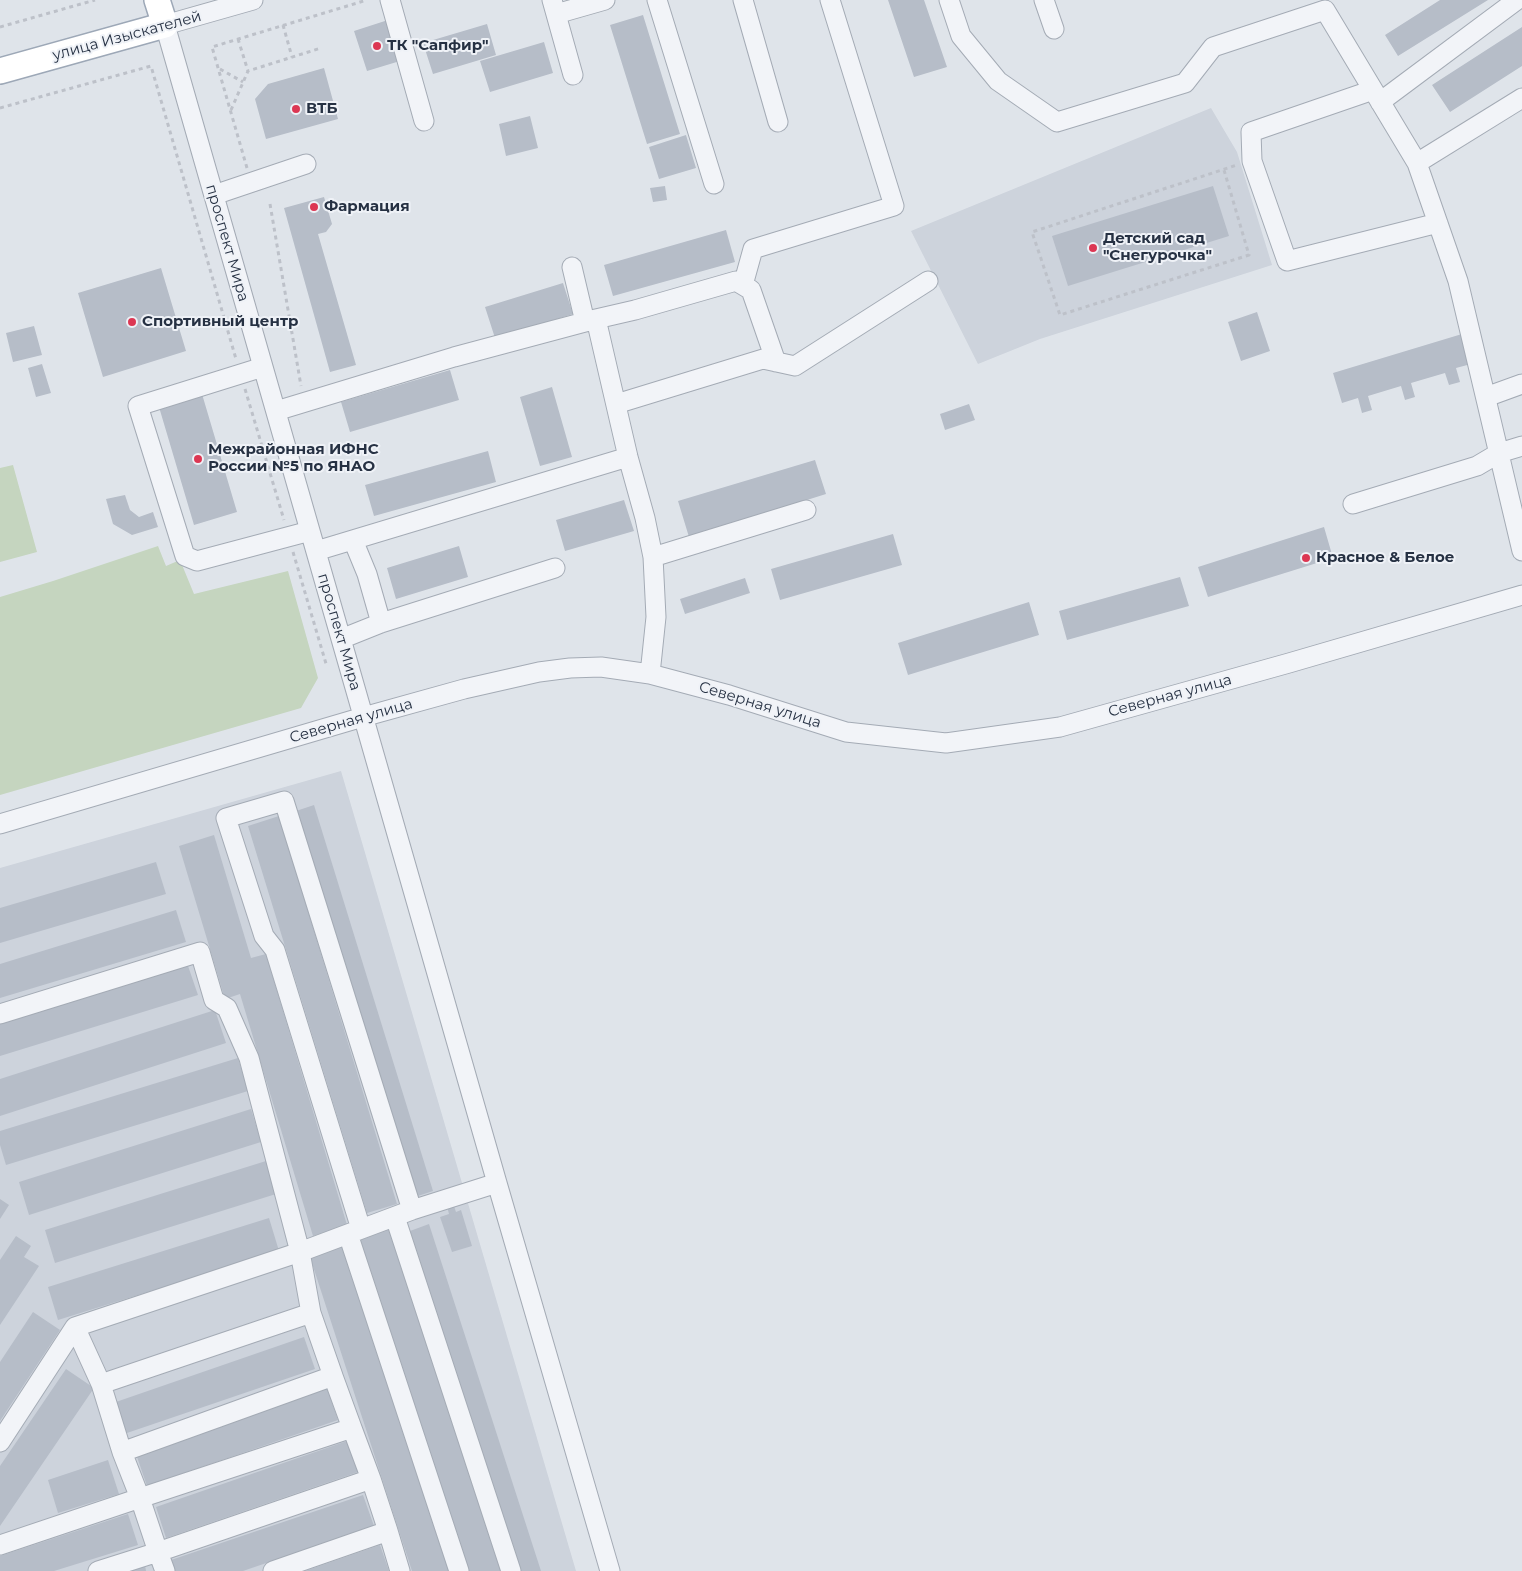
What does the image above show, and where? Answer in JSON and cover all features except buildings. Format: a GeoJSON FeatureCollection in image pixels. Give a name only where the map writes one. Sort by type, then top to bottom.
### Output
{"type":"FeatureCollection","features":[{"type":"Feature","properties":{"kind":"main road","name":"проспект Мира"},"geometry":{"type":"LineString","coordinates":[[157,0],[165,25]]}},
{"type":"Feature","properties":{"kind":"main road","name":"улица Изыскателей"},"geometry":{"type":"LineString","coordinates":[[0,71],[165,25]]}},
{"type":"Feature","properties":{"kind":"street","name":"улица Изыскателей"},"geometry":{"type":"LineString","coordinates":[[165,25],[253,0]]}},
{"type":"Feature","properties":{"kind":"street"},"geometry":{"type":"LineString","coordinates":[[390,0],[424,121]]}},
{"type":"Feature","properties":{"kind":"street"},"geometry":{"type":"LineString","coordinates":[[573,75],[554,7],[604,0]]}},
{"type":"Feature","properties":{"kind":"street"},"geometry":{"type":"LineString","coordinates":[[657,0],[714,184]]}},
{"type":"Feature","properties":{"kind":"street"},"geometry":{"type":"LineString","coordinates":[[742,0],[778,122]]}},
{"type":"Feature","properties":{"kind":"street"},"geometry":{"type":"LineString","coordinates":[[743,285],[753,249],[894,206],[830,0]]}},
{"type":"Feature","properties":{"kind":"street"},"geometry":{"type":"LineString","coordinates":[[949,0],[961,36],[998,81],[1057,122],[1186,84],[1213,47],[1331,5],[1376,96],[1417,163],[1438,223],[1458,281],[1522,551]]}},
{"type":"Feature","properties":{"kind":"street"},"geometry":{"type":"LineString","coordinates":[[1044,0],[1054,29]]}},
{"type":"Feature","properties":{"kind":"street"},"geometry":{"type":"LineString","coordinates":[[1438,223],[1287,261],[1252,161],[1251,132],[1376,96],[1517,0]]}},
{"type":"Feature","properties":{"kind":"street","name":"проспект Мира"},"geometry":{"type":"LineString","coordinates":[[165,25],[610,1571]]}},
{"type":"Feature","properties":{"kind":"street"},"geometry":{"type":"LineString","coordinates":[[1417,163],[1522,98]]}},
{"type":"Feature","properties":{"kind":"street"},"geometry":{"type":"LineString","coordinates":[[214,195],[306,164]]}},
{"type":"Feature","properties":{"kind":"street"},"geometry":{"type":"LineString","coordinates":[[572,267],[616,404],[653,556],[656,617],[650,674]]}},
{"type":"Feature","properties":{"kind":"street"},"geometry":{"type":"LineString","coordinates":[[276,411],[454,357],[590,320],[635,310],[736,281],[751,290],[776,362]]}},
{"type":"Feature","properties":{"kind":"street"},"geometry":{"type":"LineString","coordinates":[[616,404],[763,359],[795,366],[928,282]]}},
{"type":"Feature","properties":{"kind":"street"},"geometry":{"type":"LineString","coordinates":[[263,368],[138,406],[184,556],[197,561],[310,531]]}},
{"type":"Feature","properties":{"kind":"street"},"geometry":{"type":"LineString","coordinates":[[1486,397],[1522,384]]}},
{"type":"Feature","properties":{"kind":"street"},"geometry":{"type":"LineString","coordinates":[[1353,504],[1478,466],[1499,453],[1522,446]]}},
{"type":"Feature","properties":{"kind":"street"},"geometry":{"type":"LineString","coordinates":[[316,551],[628,457]]}},
{"type":"Feature","properties":{"kind":"street"},"geometry":{"type":"LineString","coordinates":[[653,556],[806,510]]}},
{"type":"Feature","properties":{"kind":"street"},"geometry":{"type":"LineString","coordinates":[[353,540],[370,583],[381,623]]}},
{"type":"Feature","properties":{"kind":"street"},"geometry":{"type":"LineString","coordinates":[[341,639],[381,623],[556,568]]}},
{"type":"Feature","properties":{"kind":"street","name":"Северная улица"},"geometry":{"type":"LineString","coordinates":[[0,824],[363,717],[464,689],[538,672],[601,667],[650,674],[729,694],[846,732],[946,743],[1060,726],[1289,663],[1522,595]]}},
{"type":"Feature","properties":{"kind":"street"},"geometry":{"type":"LineString","coordinates":[[458,1571],[355,1232],[276,950],[264,936],[226,818],[284,802],[404,1214],[511,1571]]}},
{"type":"Feature","properties":{"kind":"street"},"geometry":{"type":"LineString","coordinates":[[0,1014],[200,952],[214,1000],[227,1008],[249,1058],[300,1252],[311,1313],[371,1480],[400,1571]]}},
{"type":"Feature","properties":{"kind":"street"},"geometry":{"type":"LineString","coordinates":[[0,1442],[75,1327],[300,1252],[497,1183]]}},
{"type":"Feature","properties":{"kind":"street"},"geometry":{"type":"LineString","coordinates":[[101,1384],[311,1313]]}},
{"type":"Feature","properties":{"kind":"street"},"geometry":{"type":"LineString","coordinates":[[75,1327],[101,1384],[122,1452],[165,1571]]}},
{"type":"Feature","properties":{"kind":"street"},"geometry":{"type":"LineString","coordinates":[[122,1452],[333,1376]]}},
{"type":"Feature","properties":{"kind":"street"},"geometry":{"type":"LineString","coordinates":[[0,1545],[352,1428]]}},
{"type":"Feature","properties":{"kind":"street"},"geometry":{"type":"LineString","coordinates":[[98,1571],[371,1480]]}},
{"type":"Feature","properties":{"kind":"street"},"geometry":{"type":"LineString","coordinates":[[273,1571],[388,1531]]}},
{"type":"Feature","properties":{"kind":"path"},"geometry":{"type":"LineString","coordinates":[[0,27],[95,0]]}},
{"type":"Feature","properties":{"kind":"path"},"geometry":{"type":"LineString","coordinates":[[251,182],[212,47],[366,0]]}},
{"type":"Feature","properties":{"kind":"path"},"geometry":{"type":"LineString","coordinates":[[283,25],[292,57]]}},
{"type":"Feature","properties":{"kind":"path"},"geometry":{"type":"LineString","coordinates":[[231,111],[248,71],[238,39]]}},
{"type":"Feature","properties":{"kind":"path"},"geometry":{"type":"LineString","coordinates":[[248,71],[321,48]]}},
{"type":"Feature","properties":{"kind":"path"},"geometry":{"type":"LineString","coordinates":[[0,108],[151,66],[327,667]]}},
{"type":"Feature","properties":{"kind":"path"},"geometry":{"type":"LineString","coordinates":[[219,69],[243,82]]}},
{"type":"Feature","properties":{"kind":"path"},"geometry":{"type":"LineString","coordinates":[[1224,170],[1249,255],[1060,315],[1032,232],[1224,170],[1252,161]]}},
{"type":"Feature","properties":{"kind":"path"},"geometry":{"type":"LineString","coordinates":[[270,204],[304,403]]}},
{"type":"Feature","properties":{"kind":"shaded area","name":"Детский сад \"Снегурочка\""},"geometry":{"type":"Polygon","coordinates":[[[1211,108],[1237,152],[1272,265],[1040,339],[978,364],[911,231],[1211,108]]]}},
{"type":"Feature","properties":{"kind":"shaded area"},"geometry":{"type":"Polygon","coordinates":[[[341,771],[576,1571],[0,1571],[0,868],[341,771]]]}},
{"type":"Feature","properties":{"kind":"green space"},"geometry":{"type":"Polygon","coordinates":[[[13,465],[37,552],[0,562],[0,468],[13,465]]]}},
{"type":"Feature","properties":{"kind":"green space"},"geometry":{"type":"Polygon","coordinates":[[[158,546],[166,566],[180,560],[194,594],[288,571],[318,678],[301,708],[0,795],[0,597],[158,546]]]}},
{"type":"Feature","properties":{"kind":"place","name":"ТК \"Сапфир\""},"geometry":{"type":"Point","coordinates":[377,46]}},
{"type":"Feature","properties":{"kind":"place","name":"ВТБ"},"geometry":{"type":"Point","coordinates":[296,109]}},
{"type":"Feature","properties":{"kind":"place","name":"Фармация"},"geometry":{"type":"Point","coordinates":[314,207]}},
{"type":"Feature","properties":{"kind":"place","name":"Детский сад \"Снегурочка\""},"geometry":{"type":"Point","coordinates":[1093,248]}},
{"type":"Feature","properties":{"kind":"place","name":"Спортивный центр"},"geometry":{"type":"Point","coordinates":[132,322]}},
{"type":"Feature","properties":{"kind":"place","name":"Межрайонная ИФНС России №5 по ЯНАО"},"geometry":{"type":"Point","coordinates":[198,459]}},
{"type":"Feature","properties":{"kind":"place","name":"Красное & Белое"},"geometry":{"type":"Point","coordinates":[1306,558]}}]}
